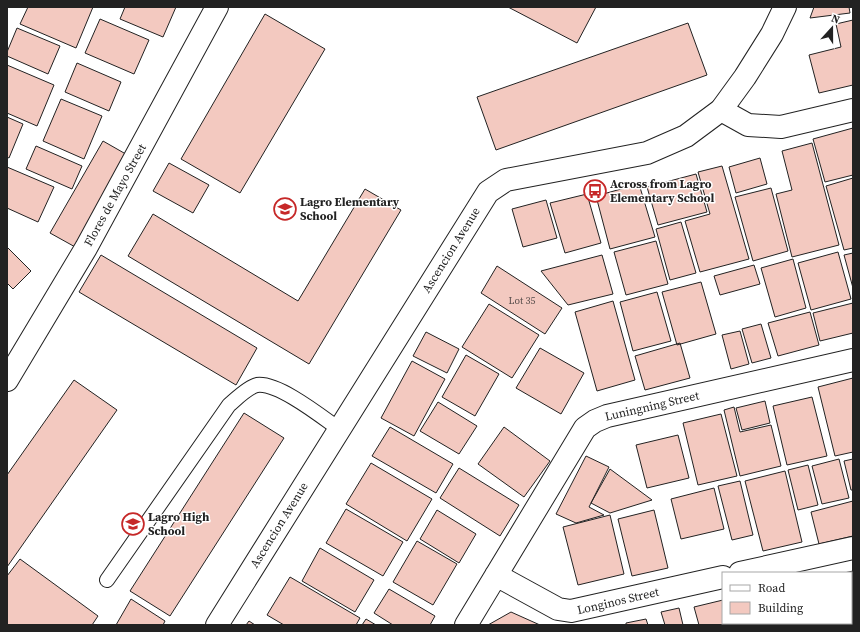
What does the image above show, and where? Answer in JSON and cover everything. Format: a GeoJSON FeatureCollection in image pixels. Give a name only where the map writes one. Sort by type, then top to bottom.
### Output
{"type":"FeatureCollection","features":[{"type":"Feature","properties":{"kind":"street","name":"Flores de Mayo Street"},"geometry":{"type":"LineString","coordinates":[[7,380],[86,248],[217,7]]}},
{"type":"Feature","properties":{"kind":"street","name":"Ascencion Avenue"},"geometry":{"type":"LineString","coordinates":[[217,625],[488,192],[506,180],[647,153],[686,136],[722,110],[772,34],[784,7]]}},
{"type":"Feature","properties":{"kind":"street"},"geometry":{"type":"LineString","coordinates":[[722,110],[748,125],[781,127],[853,110]]}},
{"type":"Feature","properties":{"kind":"street","name":"Luningning Street"},"geometry":{"type":"LineString","coordinates":[[466,625],[585,428],[595,421],[615,414],[853,360]]}},
{"type":"Feature","properties":{"kind":"street"},"geometry":{"type":"LineString","coordinates":[[745,572],[853,548]]}},
{"type":"Feature","properties":{"kind":"street","name":"Longinos Street"},"geometry":{"type":"LineString","coordinates":[[496,575],[558,609],[571,611],[722,577]]}},
{"type":"Feature","properties":{"kind":"lane"},"geometry":{"type":"LineString","coordinates":[[107,580],[229,405],[241,394],[257,385],[274,387],[304,404],[339,429]]}},
{"type":"Feature","properties":{"kind":"building"},"geometry":{"type":"Polygon","coordinates":[[[28,7],[93,7],[76,48],[20,24],[28,7]]]}},
{"type":"Feature","properties":{"kind":"building"},"geometry":{"type":"Polygon","coordinates":[[[125,7],[176,7],[163,37],[120,19],[125,7]]]}},
{"type":"Feature","properties":{"kind":"building"},"geometry":{"type":"Polygon","coordinates":[[[508,7],[596,7],[577,43],[508,7]]]}},
{"type":"Feature","properties":{"kind":"building"},"geometry":{"type":"Polygon","coordinates":[[[814,7],[849,7],[850,13],[810,18],[814,7]]]}},
{"type":"Feature","properties":{"kind":"building"},"geometry":{"type":"Polygon","coordinates":[[[265,14],[325,49],[240,193],[181,159],[265,14]]]}},
{"type":"Feature","properties":{"kind":"building"},"geometry":{"type":"Polygon","coordinates":[[[100,19],[149,40],[134,74],[85,53],[100,19]]]}},
{"type":"Feature","properties":{"kind":"building"},"geometry":{"type":"Polygon","coordinates":[[[853,20],[853,85],[819,93],[809,55],[841,47],[836,24],[853,20]]]}},
{"type":"Feature","properties":{"kind":"building"},"geometry":{"type":"Polygon","coordinates":[[[688,23],[707,75],[496,150],[477,97],[688,23]]]}},
{"type":"Feature","properties":{"kind":"building"},"geometry":{"type":"Polygon","coordinates":[[[17,28],[60,46],[48,74],[7,56],[7,52],[17,28]]]}},
{"type":"Feature","properties":{"kind":"building"},"geometry":{"type":"Polygon","coordinates":[[[77,63],[121,82],[109,111],[65,92],[77,63]]]}},
{"type":"Feature","properties":{"kind":"building"},"geometry":{"type":"Polygon","coordinates":[[[7,65],[54,85],[37,126],[7,113],[7,65]]]}},
{"type":"Feature","properties":{"kind":"building"},"geometry":{"type":"Polygon","coordinates":[[[61,99],[102,116],[84,159],[43,141],[61,99]]]}},
{"type":"Feature","properties":{"kind":"building"},"geometry":{"type":"Polygon","coordinates":[[[7,117],[23,124],[9,158],[7,157],[7,117]]]}},
{"type":"Feature","properties":{"kind":"building"},"geometry":{"type":"Polygon","coordinates":[[[853,128],[853,175],[825,182],[813,139],[853,128]]]}},
{"type":"Feature","properties":{"kind":"building"},"geometry":{"type":"Polygon","coordinates":[[[103,141],[131,157],[77,248],[50,233],[103,141]]]}},
{"type":"Feature","properties":{"kind":"building"},"geometry":{"type":"Polygon","coordinates":[[[812,143],[839,245],[792,257],[776,194],[792,190],[782,151],[812,143]]]}},
{"type":"Feature","properties":{"kind":"building"},"geometry":{"type":"Polygon","coordinates":[[[36,146],[82,166],[72,189],[26,169],[36,146]]]}},
{"type":"Feature","properties":{"kind":"building"},"geometry":{"type":"Polygon","coordinates":[[[760,158],[767,184],[736,193],[729,167],[760,158]]]}},
{"type":"Feature","properties":{"kind":"building"},"geometry":{"type":"Polygon","coordinates":[[[169,163],[209,185],[193,213],[153,191],[169,163]]]}},
{"type":"Feature","properties":{"kind":"building"},"geometry":{"type":"Polygon","coordinates":[[[722,166],[749,259],[700,272],[685,221],[710,214],[698,172],[722,166]]]}},
{"type":"Feature","properties":{"kind":"building"},"geometry":{"type":"Polygon","coordinates":[[[7,167],[54,187],[38,222],[7,208],[7,167]]]}},
{"type":"Feature","properties":{"kind":"building"},"geometry":{"type":"Polygon","coordinates":[[[696,174],[707,212],[658,225],[647,187],[696,174]]]}},
{"type":"Feature","properties":{"kind":"building"},"geometry":{"type":"Polygon","coordinates":[[[853,178],[853,248],[844,250],[826,186],[853,178]]]}},
{"type":"Feature","properties":{"kind":"building"},"geometry":{"type":"Polygon","coordinates":[[[639,184],[655,237],[610,249],[596,196],[639,184]]]}},
{"type":"Feature","properties":{"kind":"building"},"geometry":{"type":"Polygon","coordinates":[[[771,188],[788,251],[753,261],[735,197],[771,188]]]}},
{"type":"Feature","properties":{"kind":"building"},"geometry":{"type":"Polygon","coordinates":[[[365,189],[401,210],[309,364],[128,256],[153,214],[298,301],[365,189]]]}},
{"type":"Feature","properties":{"kind":"building"},"geometry":{"type":"Polygon","coordinates":[[[587,194],[601,243],[565,253],[550,203],[587,194]]]}},
{"type":"Feature","properties":{"kind":"building"},"geometry":{"type":"Polygon","coordinates":[[[546,200],[557,238],[523,247],[512,209],[546,200]]]}},
{"type":"Feature","properties":{"kind":"building"},"geometry":{"type":"Polygon","coordinates":[[[681,222],[696,273],[670,280],[656,229],[681,222]]]}},
{"type":"Feature","properties":{"kind":"building"},"geometry":{"type":"Polygon","coordinates":[[[656,241],[668,284],[626,295],[614,252],[656,241]]]}},
{"type":"Feature","properties":{"kind":"building"},"geometry":{"type":"Polygon","coordinates":[[[7,247],[31,271],[13,289],[7,283],[7,247]]]}},
{"type":"Feature","properties":{"kind":"building"},"geometry":{"type":"Polygon","coordinates":[[[838,252],[851,299],[811,310],[798,263],[838,252]]]}},
{"type":"Feature","properties":{"kind":"building"},"geometry":{"type":"Polygon","coordinates":[[[853,253],[853,288],[844,255],[853,253]]]}},
{"type":"Feature","properties":{"kind":"building"},"geometry":{"type":"Polygon","coordinates":[[[101,255],[257,348],[236,385],[79,292],[101,255]]]}},
{"type":"Feature","properties":{"kind":"building"},"geometry":{"type":"Polygon","coordinates":[[[602,255],[613,294],[568,305],[541,271],[602,255]]]}},
{"type":"Feature","properties":{"kind":"building"},"geometry":{"type":"Polygon","coordinates":[[[793,259],[806,308],[775,317],[761,268],[793,259]]]}},
{"type":"Feature","properties":{"kind":"building"},"geometry":{"type":"Polygon","coordinates":[[[754,265],[760,284],[720,295],[714,276],[754,265]]]}},
{"type":"Feature","properties":{"kind":"building"},"geometry":{"type":"Polygon","coordinates":[[[497,266],[562,308],[545,334],[481,293],[497,266]]]}},
{"type":"Feature","properties":{"kind":"building"},"geometry":{"type":"Polygon","coordinates":[[[701,282],[716,334],[677,345],[662,292],[701,282]]]}},
{"type":"Feature","properties":{"kind":"building"},"geometry":{"type":"Polygon","coordinates":[[[657,292],[671,341],[633,351],[620,302],[657,292]]]}},
{"type":"Feature","properties":{"kind":"building"},"geometry":{"type":"Polygon","coordinates":[[[613,301],[635,380],[597,391],[575,312],[613,301]]]}},
{"type":"Feature","properties":{"kind":"building"},"geometry":{"type":"Polygon","coordinates":[[[853,303],[853,333],[820,341],[813,313],[853,303]]]}},
{"type":"Feature","properties":{"kind":"building"},"geometry":{"type":"Polygon","coordinates":[[[489,304],[539,335],[512,378],[462,347],[489,304]]]}},
{"type":"Feature","properties":{"kind":"building"},"geometry":{"type":"Polygon","coordinates":[[[810,312],[819,345],[778,356],[768,323],[810,312]]]}},
{"type":"Feature","properties":{"kind":"building"},"geometry":{"type":"Polygon","coordinates":[[[761,324],[771,358],[752,363],[742,329],[761,324]]]}},
{"type":"Feature","properties":{"kind":"building"},"geometry":{"type":"Polygon","coordinates":[[[740,331],[749,364],[731,369],[722,335],[740,331]]]}},
{"type":"Feature","properties":{"kind":"building"},"geometry":{"type":"Polygon","coordinates":[[[426,332],[459,349],[447,373],[413,356],[426,332]]]}},
{"type":"Feature","properties":{"kind":"building"},"geometry":{"type":"Polygon","coordinates":[[[680,343],[690,378],[645,390],[635,356],[680,343]]]}},
{"type":"Feature","properties":{"kind":"building"},"geometry":{"type":"Polygon","coordinates":[[[540,348],[584,373],[561,414],[516,388],[540,348]]]}},
{"type":"Feature","properties":{"kind":"building"},"geometry":{"type":"Polygon","coordinates":[[[466,355],[499,374],[475,416],[442,397],[466,355]]]}},
{"type":"Feature","properties":{"kind":"building"},"geometry":{"type":"Polygon","coordinates":[[[412,361],[445,379],[414,436],[381,418],[412,361]]]}},
{"type":"Feature","properties":{"kind":"building"},"geometry":{"type":"Polygon","coordinates":[[[853,378],[853,452],[835,456],[818,387],[853,378]]]}},
{"type":"Feature","properties":{"kind":"building"},"geometry":{"type":"Polygon","coordinates":[[[74,380],[117,410],[7,567],[7,475],[74,380]]]}},
{"type":"Feature","properties":{"kind":"building"},"geometry":{"type":"Polygon","coordinates":[[[812,397],[827,456],[787,465],[773,406],[812,397]]]}},
{"type":"Feature","properties":{"kind":"building"},"geometry":{"type":"Polygon","coordinates":[[[765,401],[770,423],[742,430],[736,408],[765,401]]]}},
{"type":"Feature","properties":{"kind":"building"},"geometry":{"type":"Polygon","coordinates":[[[438,402],[477,426],[459,454],[420,431],[438,402]]]}},
{"type":"Feature","properties":{"kind":"building"},"geometry":{"type":"Polygon","coordinates":[[[734,407],[740,432],[771,425],[781,466],[740,476],[724,410],[734,407]]]}},
{"type":"Feature","properties":{"kind":"building"},"geometry":{"type":"Polygon","coordinates":[[[244,413],[284,438],[170,616],[130,591],[244,413]]]}},
{"type":"Feature","properties":{"kind":"building"},"geometry":{"type":"Polygon","coordinates":[[[721,414],[737,476],[698,485],[683,423],[721,414]]]}},
{"type":"Feature","properties":{"kind":"building"},"geometry":{"type":"Polygon","coordinates":[[[390,427],[453,464],[436,493],[372,456],[390,427]]]}},
{"type":"Feature","properties":{"kind":"building"},"geometry":{"type":"Polygon","coordinates":[[[504,427],[550,461],[524,497],[478,464],[504,427]]]}},
{"type":"Feature","properties":{"kind":"building"},"geometry":{"type":"Polygon","coordinates":[[[678,435],[689,478],[647,488],[636,445],[678,435]]]}},
{"type":"Feature","properties":{"kind":"building"},"geometry":{"type":"Polygon","coordinates":[[[586,456],[609,467],[589,507],[604,515],[576,523],[556,514],[586,456]]]}},
{"type":"Feature","properties":{"kind":"building"},"geometry":{"type":"Polygon","coordinates":[[[839,459],[849,498],[822,504],[812,466],[839,459]]]}},
{"type":"Feature","properties":{"kind":"building"},"geometry":{"type":"Polygon","coordinates":[[[853,459],[853,490],[851,490],[844,461],[853,459]]]}},
{"type":"Feature","properties":{"kind":"building"},"geometry":{"type":"Polygon","coordinates":[[[371,463],[432,499],[407,541],[346,504],[371,463]]]}},
{"type":"Feature","properties":{"kind":"building"},"geometry":{"type":"Polygon","coordinates":[[[808,465],[818,505],[798,510],[788,470],[808,465]]]}},
{"type":"Feature","properties":{"kind":"building"},"geometry":{"type":"Polygon","coordinates":[[[459,468],[519,505],[500,536],[440,498],[459,468]]]}},
{"type":"Feature","properties":{"kind":"building"},"geometry":{"type":"Polygon","coordinates":[[[610,469],[652,500],[610,513],[591,503],[610,469]]]}},
{"type":"Feature","properties":{"kind":"building"},"geometry":{"type":"Polygon","coordinates":[[[785,471],[802,542],[763,551],[745,481],[785,471]]]}},
{"type":"Feature","properties":{"kind":"building"},"geometry":{"type":"Polygon","coordinates":[[[740,481],[753,535],[732,540],[718,486],[740,481]]]}},
{"type":"Feature","properties":{"kind":"building"},"geometry":{"type":"Polygon","coordinates":[[[714,488],[724,529],[681,539],[671,499],[714,488]]]}},
{"type":"Feature","properties":{"kind":"building"},"geometry":{"type":"Polygon","coordinates":[[[853,501],[853,536],[819,544],[811,512],[853,501]]]}},
{"type":"Feature","properties":{"kind":"building"},"geometry":{"type":"Polygon","coordinates":[[[346,509],[403,542],[383,576],[326,543],[346,509]]]}},
{"type":"Feature","properties":{"kind":"building"},"geometry":{"type":"Polygon","coordinates":[[[437,510],[476,534],[459,563],[420,539],[437,510]]]}},
{"type":"Feature","properties":{"kind":"building"},"geometry":{"type":"Polygon","coordinates":[[[654,510],[668,568],[632,576],[618,519],[654,510]]]}},
{"type":"Feature","properties":{"kind":"building"},"geometry":{"type":"Polygon","coordinates":[[[610,515],[624,574],[578,585],[563,527],[610,515]]]}},
{"type":"Feature","properties":{"kind":"building"},"geometry":{"type":"Polygon","coordinates":[[[417,541],[457,564],[433,605],[393,582],[417,541]]]}},
{"type":"Feature","properties":{"kind":"building"},"geometry":{"type":"Polygon","coordinates":[[[320,548],[374,580],[355,612],[302,581],[320,548]]]}},
{"type":"Feature","properties":{"kind":"building"},"geometry":{"type":"Polygon","coordinates":[[[20,559],[98,616],[92,625],[7,625],[7,576],[20,559]]]}},
{"type":"Feature","properties":{"kind":"building"},"geometry":{"type":"Polygon","coordinates":[[[853,571],[853,625],[844,624],[852,624],[852,572],[848,572],[853,571]]]}},
{"type":"Feature","properties":{"kind":"building"},"geometry":{"type":"Polygon","coordinates":[[[290,577],[360,618],[356,625],[284,625],[267,615],[290,577]]]}},
{"type":"Feature","properties":{"kind":"building"},"geometry":{"type":"Polygon","coordinates":[[[389,589],[435,616],[430,625],[393,625],[374,613],[389,589]]]}},
{"type":"Feature","properties":{"kind":"building"},"geometry":{"type":"Polygon","coordinates":[[[131,599],[165,621],[163,625],[116,625],[131,599]]]}},
{"type":"Feature","properties":{"kind":"building"},"geometry":{"type":"Polygon","coordinates":[[[722,600],[722,624],[741,625],[699,625],[694,607],[722,600]]]}},
{"type":"Feature","properties":{"kind":"building"},"geometry":{"type":"Polygon","coordinates":[[[679,608],[683,625],[665,625],[661,612],[679,608]]]}},
{"type":"Feature","properties":{"kind":"building"},"geometry":{"type":"Polygon","coordinates":[[[511,612],[540,625],[488,625],[511,612]]]}},
{"type":"Feature","properties":{"kind":"building"},"geometry":{"type":"Polygon","coordinates":[[[366,619],[376,625],[362,625],[366,619]]]}},
{"type":"Feature","properties":{"kind":"building"},"geometry":{"type":"Polygon","coordinates":[[[646,619],[648,625],[626,625],[626,623],[646,619]]]}},
{"type":"Feature","properties":{"kind":"building"},"geometry":{"type":"Polygon","coordinates":[[[249,621],[255,625],[246,625],[249,621]]]}},
{"type":"Feature","properties":{"kind":"building"},"geometry":{"type":"Polygon","coordinates":[[[786,624],[787,625],[747,625],[786,624]]]}},
{"type":"Feature","properties":{"kind":"building"},"geometry":{"type":"Polygon","coordinates":[[[836,624],[836,625],[795,625],[836,624]]]}},
{"type":"Feature","properties":{"kind":"place","name":"Across from Lagro Elementary School"},"geometry":{"type":"Point","coordinates":[595,191]}},
{"type":"Feature","properties":{"kind":"place","name":"Lagro Elementary School"},"geometry":{"type":"Point","coordinates":[285,209]}},
{"type":"Feature","properties":{"kind":"place","name":"Lagro High School"},"geometry":{"type":"Point","coordinates":[133,524]}}]}
